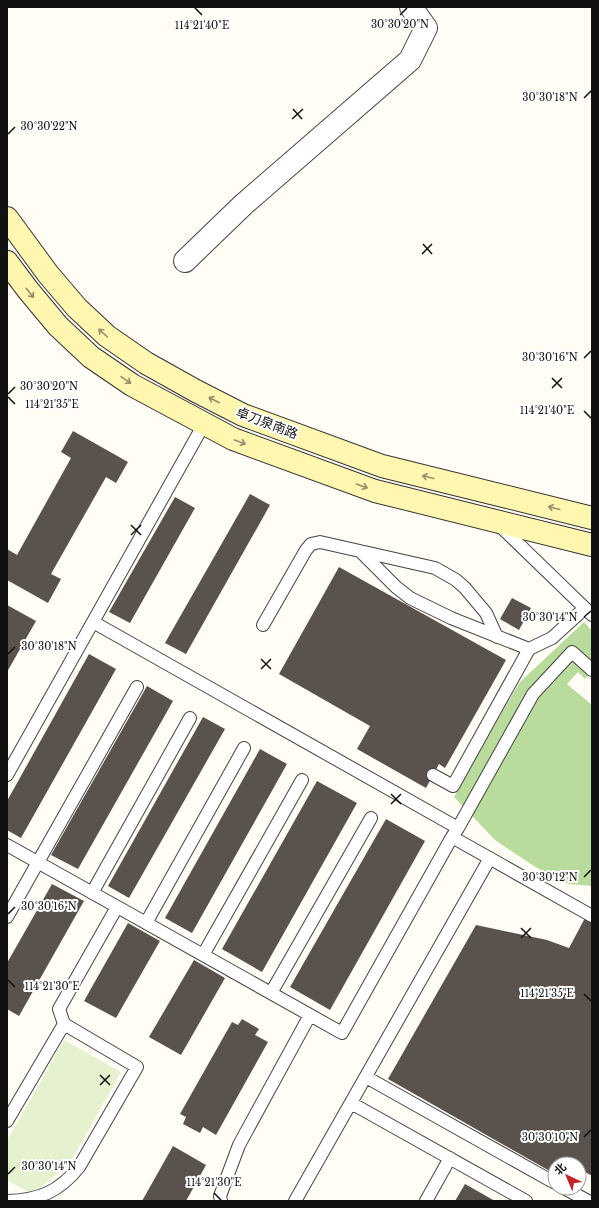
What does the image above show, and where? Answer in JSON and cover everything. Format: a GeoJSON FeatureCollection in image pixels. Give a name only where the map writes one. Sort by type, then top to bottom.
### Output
{"type":"FeatureCollection","features":[{"type":"Feature","properties":{"kind":"street"},"geometry":{"type":"LineString","coordinates":[[185,261],[244,204],[410,60],[426,28],[411,7]]}},
{"type":"Feature","properties":{"kind":"street","name":"卓刀泉南路"},"geometry":{"type":"LineString","coordinates":[[7,218],[48,274],[77,308],[107,336],[146,363],[202,394],[243,415],[382,466],[592,518]]}},
{"type":"Feature","properties":{"kind":"street","name":"卓刀泉南路"},"geometry":{"type":"LineString","coordinates":[[7,262],[58,326],[91,357],[132,385],[233,439],[374,491],[592,545]]}},
{"type":"Feature","properties":{"kind":"lane"},"geometry":{"type":"LineString","coordinates":[[7,775],[204,424]]}},
{"type":"Feature","properties":{"kind":"lane"},"geometry":{"type":"LineString","coordinates":[[433,775],[453,786],[528,649],[552,638],[588,612],[492,519]]}},
{"type":"Feature","properties":{"kind":"lane"},"geometry":{"type":"LineString","coordinates":[[263,625],[306,550],[311,544],[320,542],[436,568],[456,580],[476,600],[486,613],[497,636]]}},
{"type":"Feature","properties":{"kind":"lane"},"geometry":{"type":"LineString","coordinates":[[360,551],[396,588],[410,598],[451,618],[528,649]]}},
{"type":"Feature","properties":{"kind":"lane"},"geometry":{"type":"LineString","coordinates":[[93,622],[455,832],[490,858],[592,916]]}},
{"type":"Feature","properties":{"kind":"lane"},"geometry":{"type":"LineString","coordinates":[[7,845],[342,1033],[533,694],[572,652],[592,670]]}},
{"type":"Feature","properties":{"kind":"lane"},"geometry":{"type":"LineString","coordinates":[[7,917],[137,687]]}},
{"type":"Feature","properties":{"kind":"lane"},"geometry":{"type":"LineString","coordinates":[[92,893],[190,718]]}},
{"type":"Feature","properties":{"kind":"lane"},"geometry":{"type":"LineString","coordinates":[[146,923],[244,748]]}},
{"type":"Feature","properties":{"kind":"lane"},"geometry":{"type":"LineString","coordinates":[[203,955],[302,780]]}},
{"type":"Feature","properties":{"kind":"lane"},"geometry":{"type":"LineString","coordinates":[[271,993],[371,818]]}},
{"type":"Feature","properties":{"kind":"lane"},"geometry":{"type":"LineString","coordinates":[[295,1201],[490,858]]}},
{"type":"Feature","properties":{"kind":"lane"},"geometry":{"type":"LineString","coordinates":[[7,1201],[28,1199],[49,1193],[61,1186],[73,1175],[137,1067],[64,1024],[59,1007],[117,907]]}},
{"type":"Feature","properties":{"kind":"lane"},"geometry":{"type":"LineString","coordinates":[[221,1201],[220,1196],[239,1145],[310,1015]]}},
{"type":"Feature","properties":{"kind":"lane"},"geometry":{"type":"LineString","coordinates":[[7,1122],[64,1024]]}},
{"type":"Feature","properties":{"kind":"lane"},"geometry":{"type":"LineString","coordinates":[[366,1077],[547,1179]]}},
{"type":"Feature","properties":{"kind":"lane"},"geometry":{"type":"LineString","coordinates":[[351,1103],[526,1201]]}},
{"type":"Feature","properties":{"kind":"lane"},"geometry":{"type":"LineString","coordinates":[[426,1201],[450,1158]]}},
{"type":"Feature","properties":{"kind":"lane"},"geometry":{"type":"LineString","coordinates":[[579,1196],[588,1201]]}},
{"type":"Feature","properties":{"kind":"green space"},"geometry":{"type":"Polygon","coordinates":[[[584,622],[592,631],[592,672],[585,679],[578,672],[567,684],[592,705],[592,886],[569,884],[556,879],[534,866],[495,840],[454,797],[519,683],[584,622]]]}},
{"type":"Feature","properties":{"kind":"green space"},"geometry":{"type":"Polygon","coordinates":[[[64,1040],[121,1072],[70,1163],[32,1194],[7,1180],[7,1141],[64,1040]]]}},
{"type":"Feature","properties":{"kind":"building"},"geometry":{"type":"Polygon","coordinates":[[[73,431],[128,462],[116,483],[106,477],[51,574],[61,579],[48,603],[7,580],[7,549],[17,555],[71,458],[61,452],[73,431]]]}},
{"type":"Feature","properties":{"kind":"building"},"geometry":{"type":"Polygon","coordinates":[[[250,494],[270,505],[186,654],[165,643],[250,494]]]}},
{"type":"Feature","properties":{"kind":"building"},"geometry":{"type":"Polygon","coordinates":[[[175,497],[195,508],[130,623],[109,612],[175,497]]]}},
{"type":"Feature","properties":{"kind":"building"},"geometry":{"type":"Polygon","coordinates":[[[339,567],[506,660],[445,768],[439,764],[426,788],[357,749],[370,726],[279,674],[339,567]]]}},
{"type":"Feature","properties":{"kind":"building"},"geometry":{"type":"Polygon","coordinates":[[[512,598],[531,608],[519,630],[500,619],[512,598]]]}},
{"type":"Feature","properties":{"kind":"building"},"geometry":{"type":"Polygon","coordinates":[[[7,605],[36,621],[7,672],[7,605]]]}},
{"type":"Feature","properties":{"kind":"building"},"geometry":{"type":"Polygon","coordinates":[[[89,654],[116,669],[21,838],[7,830],[7,801],[89,654]]]}},
{"type":"Feature","properties":{"kind":"building"},"geometry":{"type":"Polygon","coordinates":[[[147,686],[173,701],[78,869],[51,855],[147,686]]]}},
{"type":"Feature","properties":{"kind":"building"},"geometry":{"type":"Polygon","coordinates":[[[203,717],[225,729],[129,898],[108,886],[203,717]]]}},
{"type":"Feature","properties":{"kind":"building"},"geometry":{"type":"Polygon","coordinates":[[[260,749],[287,764],[192,933],[165,918],[260,749]]]}},
{"type":"Feature","properties":{"kind":"building"},"geometry":{"type":"Polygon","coordinates":[[[317,781],[357,803],[262,972],[222,949],[317,781]]]}},
{"type":"Feature","properties":{"kind":"building"},"geometry":{"type":"Polygon","coordinates":[[[386,819],[425,841],[330,1010],[290,987],[386,819]]]}},
{"type":"Feature","properties":{"kind":"building"},"geometry":{"type":"Polygon","coordinates":[[[52,884],[84,901],[19,1016],[7,1009],[7,963],[52,884]]]}},
{"type":"Feature","properties":{"kind":"building"},"geometry":{"type":"Polygon","coordinates":[[[585,918],[592,922],[592,1176],[587,1173],[587,1156],[547,1156],[547,1169],[388,1079],[476,925],[547,940],[569,948],[585,918]]]}},
{"type":"Feature","properties":{"kind":"building"},"geometry":{"type":"Polygon","coordinates":[[[128,923],[160,941],[116,1018],[84,1001],[128,923]]]}},
{"type":"Feature","properties":{"kind":"building"},"geometry":{"type":"Polygon","coordinates":[[[194,960],[225,978],[181,1055],[149,1037],[194,960]]]}},
{"type":"Feature","properties":{"kind":"building"},"geometry":{"type":"Polygon","coordinates":[[[242,1019],[259,1029],[255,1035],[268,1042],[216,1135],[203,1127],[200,1133],[183,1124],[186,1117],[180,1114],[232,1022],[238,1025],[242,1019]]]}},
{"type":"Feature","properties":{"kind":"building"},"geometry":{"type":"Polygon","coordinates":[[[173,1146],[206,1165],[186,1201],[142,1201],[173,1146]]]}},
{"type":"Feature","properties":{"kind":"building"},"geometry":{"type":"Polygon","coordinates":[[[465,1184],[495,1201],[455,1201],[465,1184]]]}}]}
